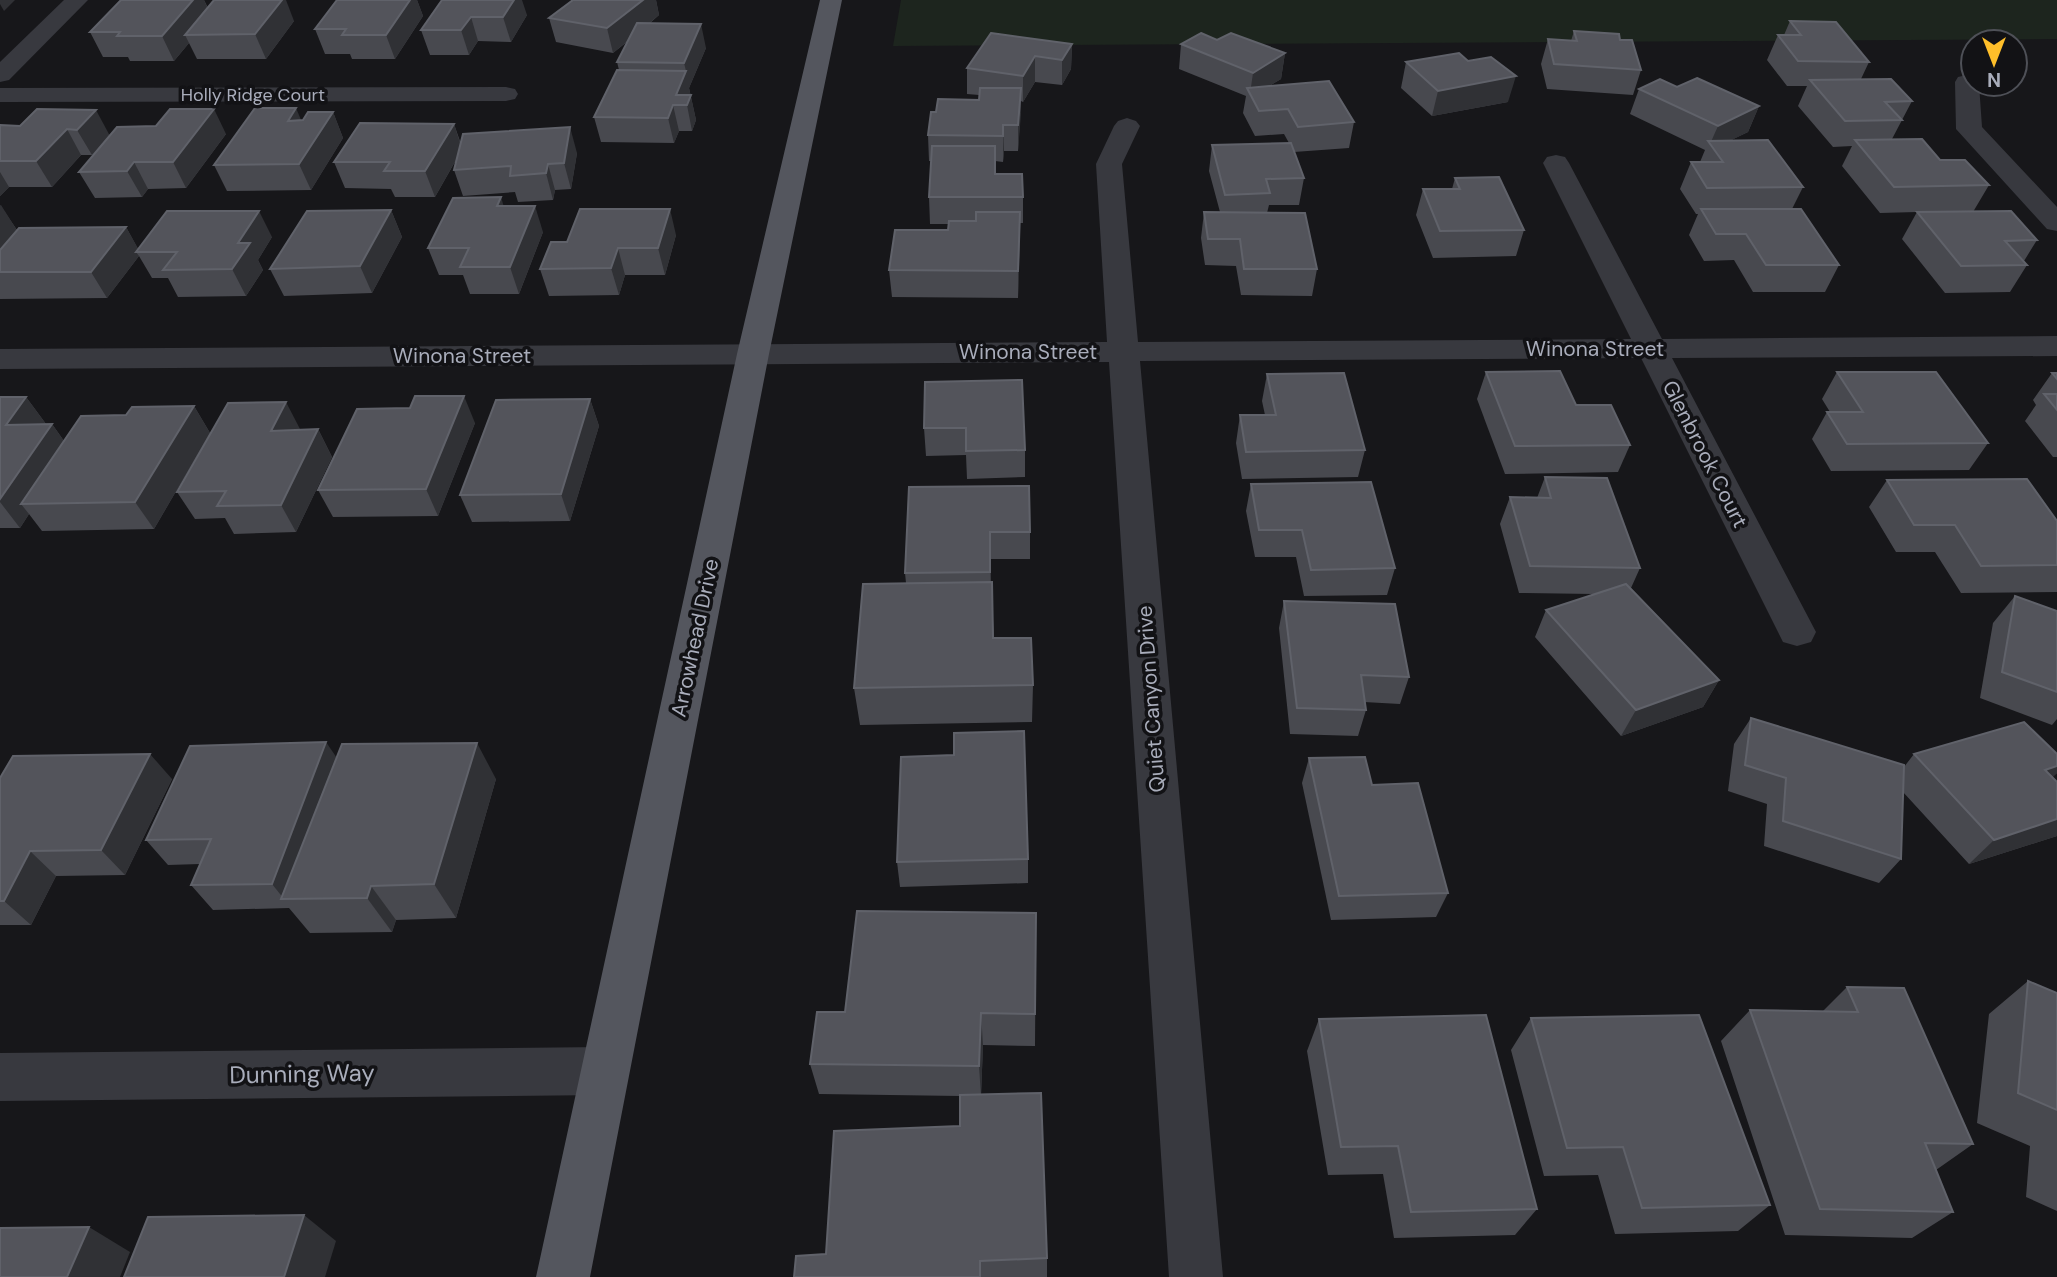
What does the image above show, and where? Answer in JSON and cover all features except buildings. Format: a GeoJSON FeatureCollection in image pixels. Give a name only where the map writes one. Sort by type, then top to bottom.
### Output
{"type":"FeatureCollection","features":[{"type":"Feature","properties":{"kind":"main road","name":"Arrowhead Drive"},"geometry":{"type":"LineString","coordinates":[[562,1277],[753,354],[831,0]]}},
{"type":"Feature","properties":{"kind":"street"},"geometry":{"type":"LineString","coordinates":[[0,75],[77,0]]}},
{"type":"Feature","properties":{"kind":"street","name":"Holly Ridge Court"},"geometry":{"type":"LineString","coordinates":[[0,95],[506,94]]}},
{"type":"Feature","properties":{"kind":"street"},"geometry":{"type":"LineString","coordinates":[[1968,98],[1969,129],[2057,223]]}},
{"type":"Feature","properties":{"kind":"street","name":"Quiet Canyon Drive"},"geometry":{"type":"LineString","coordinates":[[1127,126],[1109,164],[1196,1277]]}},
{"type":"Feature","properties":{"kind":"street","name":"Glenbrook Court"},"geometry":{"type":"LineString","coordinates":[[1556,163],[1797,632]]}},
{"type":"Feature","properties":{"kind":"street","name":"Winona Street"},"geometry":{"type":"LineString","coordinates":[[0,359],[2057,346]]}},
{"type":"Feature","properties":{"kind":"street","name":"Dunning Way"},"geometry":{"type":"LineString","coordinates":[[0,1077],[604,1071]]}},
{"type":"Feature","properties":{"kind":"shaded area"},"geometry":{"type":"Polygon","coordinates":[[[901,0],[2057,0],[2057,39],[2029,39],[2029,28],[1959,28],[1959,40],[893,46],[901,0]]]}}]}
